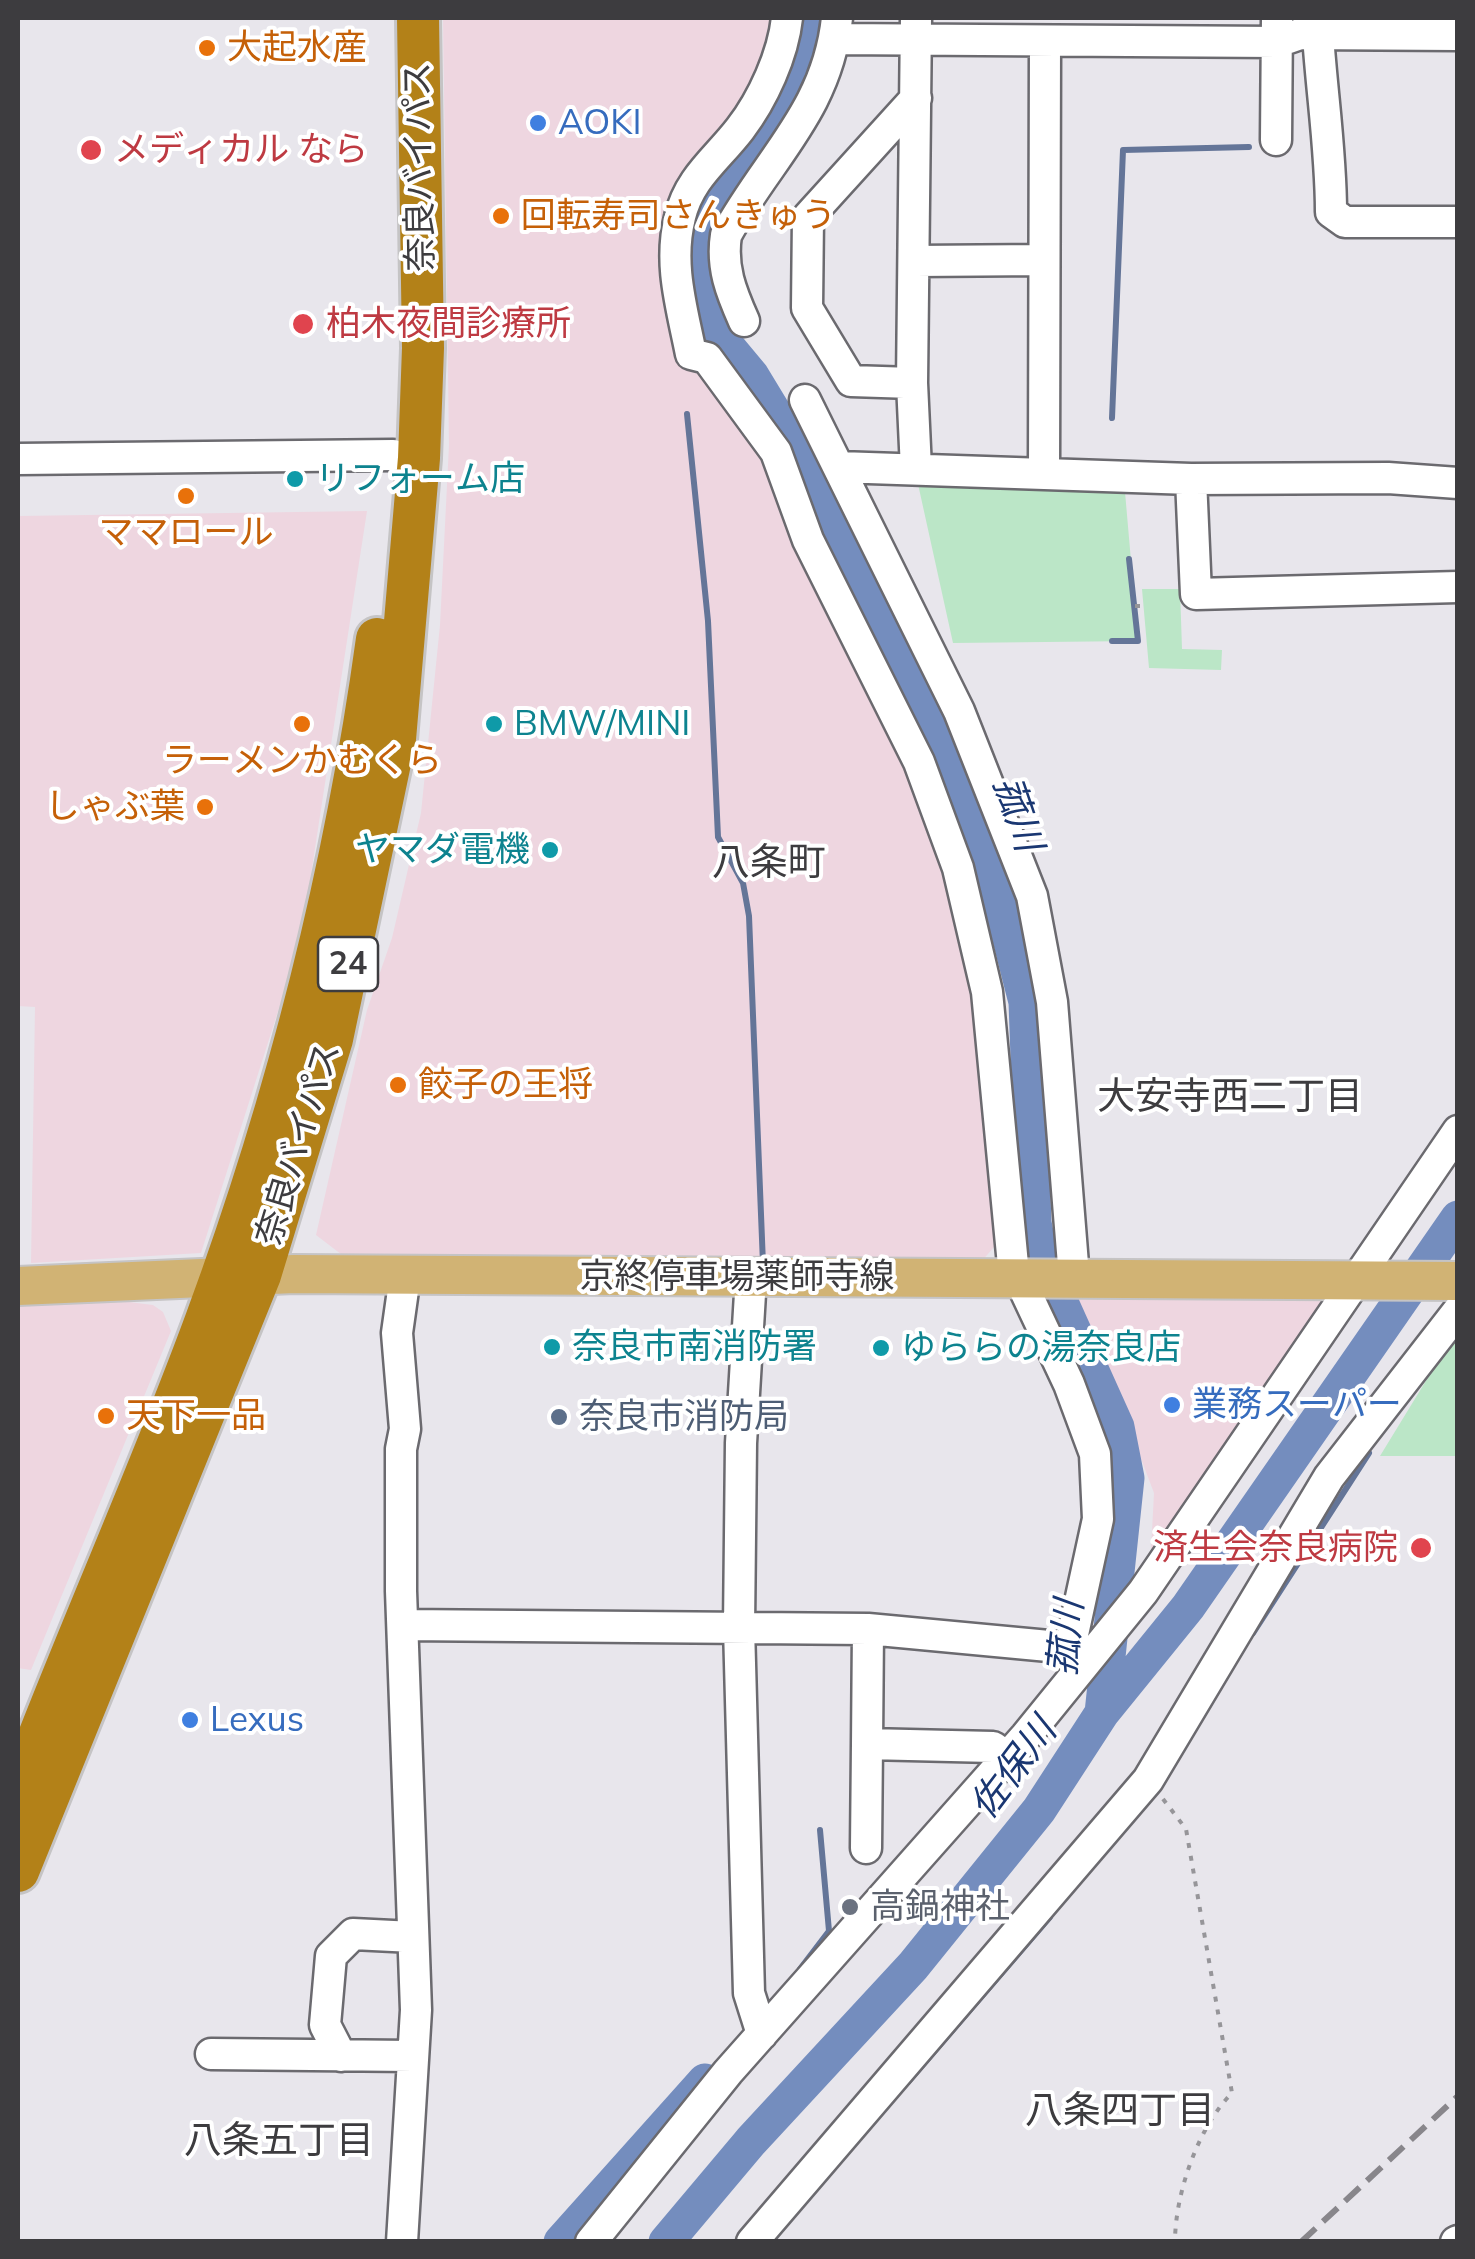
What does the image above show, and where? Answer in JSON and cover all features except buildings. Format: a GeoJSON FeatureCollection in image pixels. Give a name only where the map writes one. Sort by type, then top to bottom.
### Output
{"type":"FeatureCollection","features":[{"type":"Feature","properties":{"kind":"highway","name":"奈良バイパス"},"geometry":{"type":"LineString","coordinates":[[18,1790],[241,1275],[300,1034],[364,735],[382,597],[393,455],[389,18]]}},
{"type":"Feature","properties":{"kind":"highway","name":"奈良バイパス"},"geometry":{"type":"LineString","coordinates":[[19,1869],[332,1039],[396,739],[422,366],[418,18]]}},
{"type":"Feature","properties":{"kind":"main road","name":"京終停車場薬師寺線"},"geometry":{"type":"LineString","coordinates":[[18,1286],[241,1275],[1458,1281]]}},
{"type":"Feature","properties":{"kind":"street"},"geometry":{"type":"LineString","coordinates":[[788,18],[784,46],[741,128],[696,176],[680,216],[674,268],[690,354],[707,358],[776,452],[808,540],[919,762],[958,868],[987,992],[1014,1265],[1048,1277]]}},
{"type":"Feature","properties":{"kind":"street"},"geometry":{"type":"LineString","coordinates":[[744,321],[730,289],[723,256],[726,235],[740,208],[795,136],[823,82],[836,28],[916,28],[1045,41],[1277,30],[1318,35],[1458,35]]}},
{"type":"Feature","properties":{"kind":"street"},"geometry":{"type":"LineString","coordinates":[[916,28],[912,383],[916,469]]}},
{"type":"Feature","properties":{"kind":"street"},"geometry":{"type":"LineString","coordinates":[[1276,140],[1277,30]]}},
{"type":"Feature","properties":{"kind":"street"},"geometry":{"type":"LineString","coordinates":[[1318,35],[1324,126],[1330,143],[1331,212],[1346,222],[1458,222]]}},
{"type":"Feature","properties":{"kind":"street"},"geometry":{"type":"LineString","coordinates":[[1044,471],[1045,41]]}},
{"type":"Feature","properties":{"kind":"street"},"geometry":{"type":"LineString","coordinates":[[912,383],[851,381],[807,308],[808,217],[916,98]]}},
{"type":"Feature","properties":{"kind":"street"},"geometry":{"type":"LineString","coordinates":[[915,261],[1044,260]]}},
{"type":"Feature","properties":{"kind":"street"},"geometry":{"type":"LineString","coordinates":[[805,400],[959,711],[1032,896],[1052,1002],[1048,1277],[1095,1454],[1098,1519],[1075,1657]]}},
{"type":"Feature","properties":{"kind":"street"},"geometry":{"type":"LineString","coordinates":[[18,459],[393,455]]}},
{"type":"Feature","properties":{"kind":"street"},"geometry":{"type":"LineString","coordinates":[[839,467],[1044,471],[1191,480],[1388,478],[1458,484]]}},
{"type":"Feature","properties":{"kind":"street"},"geometry":{"type":"LineString","coordinates":[[1191,480],[1196,594],[1458,587]]}},
{"type":"Feature","properties":{"kind":"street"},"geometry":{"type":"LineString","coordinates":[[591,2242],[762,2034],[1007,1757],[1075,1657],[1143,1592],[1364,1278],[1458,1131]]}},
{"type":"Feature","properties":{"kind":"street"},"geometry":{"type":"LineString","coordinates":[[402,2242],[412,2056],[413,1937],[400,1449],[405,1429],[397,1333],[405,1276]]}},
{"type":"Feature","properties":{"kind":"street"},"geometry":{"type":"LineString","coordinates":[[751,1277],[741,1444],[739,1627],[749,1994],[762,2034]]}},
{"type":"Feature","properties":{"kind":"street"},"geometry":{"type":"LineString","coordinates":[[752,2242],[1148,1780],[1330,1477],[1458,1311]]}},
{"type":"Feature","properties":{"kind":"street"},"geometry":{"type":"LineString","coordinates":[[403,1625],[868,1629],[1075,1657]]}},
{"type":"Feature","properties":{"kind":"street"},"geometry":{"type":"LineString","coordinates":[[866,1848],[868,1629]]}},
{"type":"Feature","properties":{"kind":"street"},"geometry":{"type":"LineString","coordinates":[[867,1744],[993,1747],[1007,1757]]}},
{"type":"Feature","properties":{"kind":"street"},"geometry":{"type":"LineString","coordinates":[[341,2056],[325,2025],[331,1956],[353,1934],[413,1937]]}},
{"type":"Feature","properties":{"kind":"street"},"geometry":{"type":"LineString","coordinates":[[211,2054],[412,2056]]}},
{"type":"Feature","properties":{"kind":"path"},"geometry":{"type":"LineString","coordinates":[[1135,606],[1144,606]]}},
{"type":"Feature","properties":{"kind":"path"},"geometry":{"type":"LineString","coordinates":[[1148,1780],[1186,1829],[1232,2094],[1213,2112],[1175,2214],[1175,2242]]}},
{"type":"Feature","properties":{"kind":"shaded area"},"geometry":{"type":"Polygon","coordinates":[[[443,18],[778,18],[743,108],[674,206],[703,366],[758,442],[898,745],[957,908],[979,1015],[994,1247],[981,1262],[350,1261],[316,1235],[367,1010],[392,938],[421,813],[440,625],[449,445],[443,18]]]}},
{"type":"Feature","properties":{"kind":"shaded area"},"geometry":{"type":"Polygon","coordinates":[[[367,511],[301,939],[201,1253],[31,1263],[35,1007],[18,1006],[18,516],[367,511]]]}},
{"type":"Feature","properties":{"kind":"shaded area"},"geometry":{"type":"Polygon","coordinates":[[[1328,1294],[1150,1569],[1154,1493],[1114,1387],[1073,1298],[1328,1294]]]}},
{"type":"Feature","properties":{"kind":"shaded area"},"geometry":{"type":"Polygon","coordinates":[[[18,1305],[153,1305],[163,1312],[171,1331],[31,1670],[18,1668],[18,1305]]]}},
{"type":"Feature","properties":{"kind":"green space"},"geometry":{"type":"Polygon","coordinates":[[[918,484],[1125,492],[1138,641],[953,643],[918,484]]]}},
{"type":"Feature","properties":{"kind":"green space"},"geometry":{"type":"Polygon","coordinates":[[[1142,589],[1180,589],[1182,649],[1222,650],[1221,670],[1149,668],[1142,589]]]}},
{"type":"Feature","properties":{"kind":"green space"},"geometry":{"type":"Polygon","coordinates":[[[1457,1330],[1457,1456],[1380,1456],[1457,1330]]]}},
{"type":"Feature","properties":{"kind":"waterway","name":"菰川"},"geometry":{"type":"LineString","coordinates":[[811,18],[781,106],[723,188],[698,234],[696,278],[717,334],[752,376],[823,493],[951,756],[986,845],[1026,1002],[1034,1223],[1041,1258],[1117,1427],[1127,1478],[1102,1713]]}},
{"type":"Feature","properties":{"kind":"waterway"},"geometry":{"type":"LineString","coordinates":[[1112,418],[1123,150],[1249,147]]}},
{"type":"Feature","properties":{"kind":"waterway"},"geometry":{"type":"LineString","coordinates":[[687,414],[708,621],[718,837],[743,883],[749,916],[763,1264]]}},
{"type":"Feature","properties":{"kind":"waterway"},"geometry":{"type":"LineString","coordinates":[[1112,641],[1138,641],[1129,559]]}},
{"type":"Feature","properties":{"kind":"waterway","name":"佐保川"},"geometry":{"type":"LineString","coordinates":[[666,2242],[751,2141],[913,1966],[1039,1810],[1102,1713],[1188,1607],[1458,1218]]}},
{"type":"Feature","properties":{"kind":"waterway"},"geometry":{"type":"LineString","coordinates":[[1253,1633],[1369,1453]]}},
{"type":"Feature","properties":{"kind":"waterway"},"geometry":{"type":"LineString","coordinates":[[800,1969],[829,1931],[820,1830]]}},
{"type":"Feature","properties":{"kind":"waterway"},"geometry":{"type":"LineString","coordinates":[[908,2082],[1050,1917]]}},
{"type":"Feature","properties":{"kind":"waterway"},"geometry":{"type":"LineString","coordinates":[[561,2242],[705,2081]]}},
{"type":"Feature","properties":{"kind":"railway"},"geometry":{"type":"LineString","coordinates":[[1301,2242],[1458,2096]]}},
{"type":"Feature","properties":{"kind":"place","name":"大起水産"},"geometry":{"type":"Point","coordinates":[207,48]}},
{"type":"Feature","properties":{"kind":"place","name":"AOKI"},"geometry":{"type":"Point","coordinates":[538,123]}},
{"type":"Feature","properties":{"kind":"place","name":"メディカル なら"},"geometry":{"type":"Point","coordinates":[91,150]}},
{"type":"Feature","properties":{"kind":"place","name":"回転寿司さんきゅう"},"geometry":{"type":"Point","coordinates":[501,216]}},
{"type":"Feature","properties":{"kind":"place","name":"柏木夜間診療所"},"geometry":{"type":"Point","coordinates":[303,324]}},
{"type":"Feature","properties":{"kind":"place","name":"リフォーム店"},"geometry":{"type":"Point","coordinates":[295,479]}},
{"type":"Feature","properties":{"kind":"place","name":"ママロール"},"geometry":{"type":"Point","coordinates":[186,496]}},
{"type":"Feature","properties":{"kind":"place","name":"ラーメンかむくら"},"geometry":{"type":"Point","coordinates":[302,724]}},
{"type":"Feature","properties":{"kind":"place","name":"BMW/MINI"},"geometry":{"type":"Point","coordinates":[494,724]}},
{"type":"Feature","properties":{"kind":"place","name":"しゃぶ葉"},"geometry":{"type":"Point","coordinates":[205,807]}},
{"type":"Feature","properties":{"kind":"place","name":"ヤマダ電機"},"geometry":{"type":"Point","coordinates":[550,850]}},
{"type":"Feature","properties":{"kind":"place","name":"餃子の王将"},"geometry":{"type":"Point","coordinates":[398,1085]}},
{"type":"Feature","properties":{"kind":"place","name":"奈良市南消防署"},"geometry":{"type":"Point","coordinates":[552,1347]}},
{"type":"Feature","properties":{"kind":"place","name":"ゆららの湯奈良店"},"geometry":{"type":"Point","coordinates":[881,1348]}},
{"type":"Feature","properties":{"kind":"place","name":"業務スーパー"},"geometry":{"type":"Point","coordinates":[1172,1405]}},
{"type":"Feature","properties":{"kind":"place","name":"天下一品"},"geometry":{"type":"Point","coordinates":[106,1416]}},
{"type":"Feature","properties":{"kind":"place","name":"奈良市消防局"},"geometry":{"type":"Point","coordinates":[559,1417]}},
{"type":"Feature","properties":{"kind":"place","name":"済生会奈良病院"},"geometry":{"type":"Point","coordinates":[1421,1548]}},
{"type":"Feature","properties":{"kind":"place","name":"Lexus"},"geometry":{"type":"Point","coordinates":[190,1720]}},
{"type":"Feature","properties":{"kind":"place","name":"高鍋神社"},"geometry":{"type":"Point","coordinates":[850,1907]}},
{"type":"Feature","properties":{"kind":"district","name":"八条町"},"geometry":{"type":"Point","coordinates":[769,864]}},
{"type":"Feature","properties":{"kind":"district","name":"大安寺西二丁目"},"geometry":{"type":"Point","coordinates":[1230,1098]}},
{"type":"Feature","properties":{"kind":"district","name":"八条四丁目"},"geometry":{"type":"Point","coordinates":[1120,2112]}},
{"type":"Feature","properties":{"kind":"district","name":"八条五丁目"},"geometry":{"type":"Point","coordinates":[279,2142]}}]}
